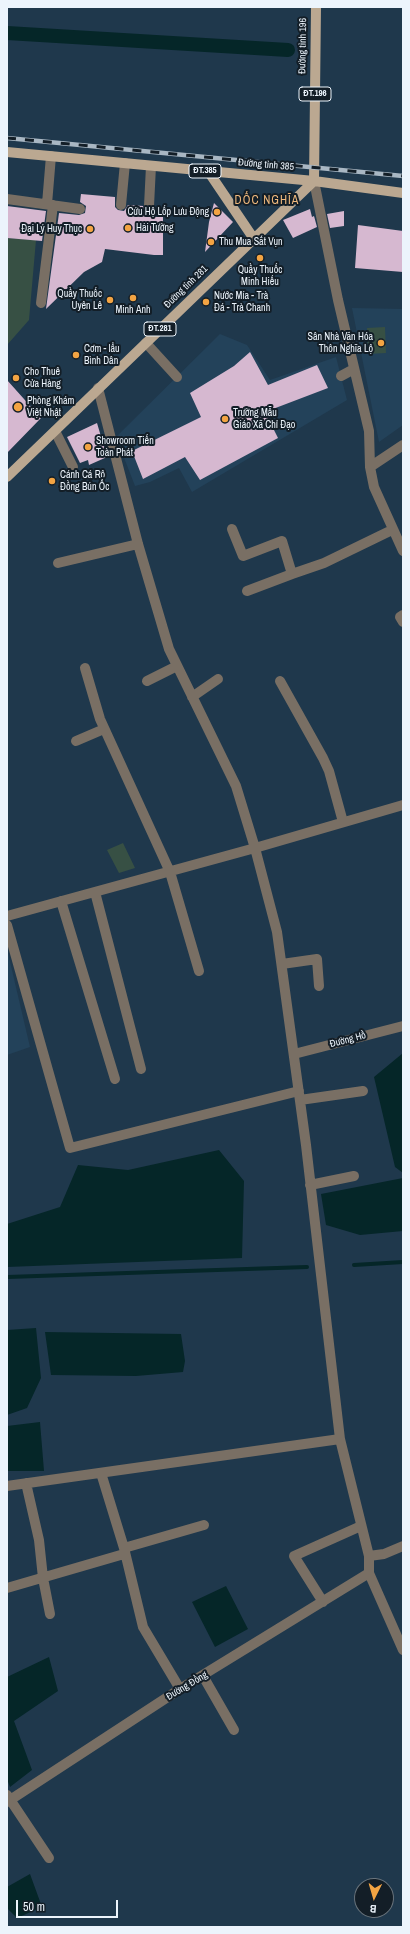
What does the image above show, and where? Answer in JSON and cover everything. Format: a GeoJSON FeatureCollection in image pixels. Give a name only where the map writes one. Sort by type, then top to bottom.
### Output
{"type":"FeatureCollection","features":[{"type":"Feature","properties":{"kind":"main road","name":"Đường tỉnh 196"},"geometry":{"type":"LineString","coordinates":[[314,181],[316,7]]}},
{"type":"Feature","properties":{"kind":"main road","name":"Đường tỉnh 385"},"geometry":{"type":"LineString","coordinates":[[7,152],[314,181],[403,193]]}},
{"type":"Feature","properties":{"kind":"main road"},"geometry":{"type":"LineString","coordinates":[[208,171],[254,239]]}},
{"type":"Feature","properties":{"kind":"main road","name":"Đường tỉnh 281"},"geometry":{"type":"LineString","coordinates":[[7,477],[314,181]]}},
{"type":"Feature","properties":{"kind":"street"},"geometry":{"type":"LineString","coordinates":[[40,303],[50,205],[51,156]]}},
{"type":"Feature","properties":{"kind":"street"},"geometry":{"type":"LineString","coordinates":[[121,204],[125,163]]}},
{"type":"Feature","properties":{"kind":"street"},"geometry":{"type":"LineString","coordinates":[[149,206],[151,166]]}},
{"type":"Feature","properties":{"kind":"street"},"geometry":{"type":"LineString","coordinates":[[314,181],[338,300],[359,375],[369,431],[370,467],[374,487],[392,530],[403,551]]}},
{"type":"Feature","properties":{"kind":"street"},"geometry":{"type":"LineString","coordinates":[[7,199],[80,209]]}},
{"type":"Feature","properties":{"kind":"street"},"geometry":{"type":"LineString","coordinates":[[146,342],[177,377]]}},
{"type":"Feature","properties":{"kind":"street"},"geometry":{"type":"LineString","coordinates":[[341,376],[359,375]]}},
{"type":"Feature","properties":{"kind":"street"},"geometry":{"type":"LineString","coordinates":[[98,388],[138,544],[169,649],[236,786],[255,848],[277,932],[300,1096],[340,1439],[369,1556],[369,1573],[403,1650]]}},
{"type":"Feature","properties":{"kind":"street"},"geometry":{"type":"LineString","coordinates":[[55,431],[73,466]]}},
{"type":"Feature","properties":{"kind":"street"},"geometry":{"type":"LineString","coordinates":[[370,467],[403,445]]}},
{"type":"Feature","properties":{"kind":"street"},"geometry":{"type":"LineString","coordinates":[[232,529],[243,556],[282,540],[292,574]]}},
{"type":"Feature","properties":{"kind":"street"},"geometry":{"type":"LineString","coordinates":[[247,591],[324,563],[392,530]]}},
{"type":"Feature","properties":{"kind":"street"},"geometry":{"type":"LineString","coordinates":[[58,563],[138,544]]}},
{"type":"Feature","properties":{"kind":"street"},"geometry":{"type":"LineString","coordinates":[[403,616],[400,617],[403,622]]}},
{"type":"Feature","properties":{"kind":"street"},"geometry":{"type":"LineString","coordinates":[[147,681],[177,666]]}},
{"type":"Feature","properties":{"kind":"street"},"geometry":{"type":"LineString","coordinates":[[85,668],[104,729],[170,872],[199,971]]}},
{"type":"Feature","properties":{"kind":"street"},"geometry":{"type":"LineString","coordinates":[[192,697],[218,679]]}},
{"type":"Feature","properties":{"kind":"street"},"geometry":{"type":"LineString","coordinates":[[280,681],[326,764],[343,822]]}},
{"type":"Feature","properties":{"kind":"street"},"geometry":{"type":"LineString","coordinates":[[76,741],[104,729]]}},
{"type":"Feature","properties":{"kind":"street"},"geometry":{"type":"LineString","coordinates":[[7,916],[170,872],[403,805]]}},
{"type":"Feature","properties":{"kind":"street"},"geometry":{"type":"LineString","coordinates":[[95,892],[141,1069]]}},
{"type":"Feature","properties":{"kind":"street"},"geometry":{"type":"LineString","coordinates":[[61,901],[115,1079]]}},
{"type":"Feature","properties":{"kind":"street"},"geometry":{"type":"LineString","coordinates":[[7,925],[70,1148],[300,1096],[363,1091]]}},
{"type":"Feature","properties":{"kind":"street"},"geometry":{"type":"LineString","coordinates":[[282,964],[317,960],[319,986]]}},
{"type":"Feature","properties":{"kind":"street","name":"Đường Hồ"},"geometry":{"type":"LineString","coordinates":[[294,1054],[403,1026]]}},
{"type":"Feature","properties":{"kind":"street"},"geometry":{"type":"LineString","coordinates":[[310,1185],[354,1176]]}},
{"type":"Feature","properties":{"kind":"street"},"geometry":{"type":"LineString","coordinates":[[7,1486],[340,1439]]}},
{"type":"Feature","properties":{"kind":"street"},"geometry":{"type":"LineString","coordinates":[[101,1473],[124,1551],[143,1626],[180,1689]]}},
{"type":"Feature","properties":{"kind":"street"},"geometry":{"type":"LineString","coordinates":[[26,1483],[39,1540],[43,1578],[50,1614]]}},
{"type":"Feature","properties":{"kind":"street"},"geometry":{"type":"LineString","coordinates":[[7,1588],[43,1578],[204,1525]]}},
{"type":"Feature","properties":{"kind":"street"},"geometry":{"type":"LineString","coordinates":[[323,1602],[294,1556],[362,1526]]}},
{"type":"Feature","properties":{"kind":"street"},"geometry":{"type":"LineString","coordinates":[[369,1556],[384,1554],[403,1546]]}},
{"type":"Feature","properties":{"kind":"street","name":"Đường Đồng"},"geometry":{"type":"LineString","coordinates":[[8,1799],[180,1689],[369,1573]]}},
{"type":"Feature","properties":{"kind":"street"},"geometry":{"type":"LineString","coordinates":[[203,1676],[234,1730]]}},
{"type":"Feature","properties":{"kind":"street"},"geometry":{"type":"LineString","coordinates":[[8,1799],[49,1858]]}},
{"type":"Feature","properties":{"kind":"shaded area"},"geometry":{"type":"Polygon","coordinates":[[[7,238],[36,240],[29,320],[7,345],[7,238]]]}},
{"type":"Feature","properties":{"kind":"shaded area","name":"Sân Nhà Văn Hóa Thôn Nghĩa Lộ"},"geometry":{"type":"Polygon","coordinates":[[[352,308],[403,309],[403,425],[379,442],[352,308]]]}},
{"type":"Feature","properties":{"kind":"shaded area"},"geometry":{"type":"Polygon","coordinates":[[[385,327],[386,353],[368,354],[367,328],[385,327]]]}},
{"type":"Feature","properties":{"kind":"shaded area","name":"Trường Mẫu Giáo Xã Chỉ Đạo"},"geometry":{"type":"Polygon","coordinates":[[[220,334],[247,345],[270,380],[336,357],[347,400],[192,492],[179,468],[150,482],[135,486],[116,437],[220,334]]]}},
{"type":"Feature","properties":{"kind":"shaded area"},"geometry":{"type":"Polygon","coordinates":[[[123,843],[135,868],[119,873],[107,850],[123,843]]]}},
{"type":"Feature","properties":{"kind":"shaded area"},"geometry":{"type":"Polygon","coordinates":[[[7,949],[30,1047],[7,1055],[7,949]]]}},
{"type":"Feature","properties":{"kind":"shaded area"},"geometry":{"type":"Polygon","coordinates":[[[403,1053],[403,1173],[395,1167],[374,1077],[403,1053]]]}},
{"type":"Feature","properties":{"kind":"shaded area"},"geometry":{"type":"Polygon","coordinates":[[[219,1150],[244,1181],[242,1258],[7,1267],[7,1224],[60,1207],[78,1165],[128,1170],[219,1150]]]}},
{"type":"Feature","properties":{"kind":"shaded area"},"geometry":{"type":"Polygon","coordinates":[[[403,1178],[403,1231],[360,1235],[326,1225],[321,1194],[403,1178]]]}},
{"type":"Feature","properties":{"kind":"shaded area"},"geometry":{"type":"Polygon","coordinates":[[[36,1328],[41,1378],[27,1408],[7,1415],[7,1330],[36,1328]]]}},
{"type":"Feature","properties":{"kind":"shaded area"},"geometry":{"type":"Polygon","coordinates":[[[45,1332],[181,1334],[185,1361],[183,1372],[136,1376],[51,1375],[45,1332]]]}},
{"type":"Feature","properties":{"kind":"shaded area"},"geometry":{"type":"Polygon","coordinates":[[[40,1422],[44,1471],[7,1471],[7,1426],[40,1422]]]}},
{"type":"Feature","properties":{"kind":"shaded area"},"geometry":{"type":"Polygon","coordinates":[[[226,1586],[248,1629],[215,1647],[192,1602],[226,1586]]]}},
{"type":"Feature","properties":{"kind":"shaded area"},"geometry":{"type":"Polygon","coordinates":[[[49,1657],[58,1691],[14,1721],[32,1770],[10,1787],[7,1779],[7,1677],[49,1657]]]}},
{"type":"Feature","properties":{"kind":"shaded area"},"geometry":{"type":"Polygon","coordinates":[[[30,1874],[42,1907],[17,1918],[7,1908],[7,1887],[30,1874]]]}},
{"type":"Feature","properties":{"kind":"building"},"geometry":{"type":"Polygon","coordinates":[[[81,194],[115,197],[115,207],[118,210],[124,211],[128,205],[143,206],[145,211],[152,212],[152,217],[163,217],[163,255],[105,249],[102,262],[84,272],[46,309],[59,213],[79,215],[85,213],[86,206],[80,202],[81,194]]]}},
{"type":"Feature","properties":{"kind":"building"},"geometry":{"type":"Polygon","coordinates":[[[214,203],[233,222],[205,252],[209,222],[214,203]]]}},
{"type":"Feature","properties":{"kind":"building"},"geometry":{"type":"Polygon","coordinates":[[[7,206],[46,211],[42,241],[7,238],[7,206]]]}},
{"type":"Feature","properties":{"kind":"building"},"geometry":{"type":"Polygon","coordinates":[[[310,209],[317,227],[293,238],[283,220],[310,209]]]}},
{"type":"Feature","properties":{"kind":"building"},"geometry":{"type":"Polygon","coordinates":[[[344,211],[344,226],[330,228],[327,214],[344,211]]]}},
{"type":"Feature","properties":{"kind":"building"},"geometry":{"type":"Polygon","coordinates":[[[358,225],[403,231],[403,272],[355,268],[358,225]]]}},
{"type":"Feature","properties":{"kind":"building"},"geometry":{"type":"Polygon","coordinates":[[[250,352],[268,385],[317,365],[328,388],[265,412],[278,438],[200,480],[185,457],[143,479],[132,451],[201,417],[190,393],[234,366],[250,352]]]}},
{"type":"Feature","properties":{"kind":"building","name":"Phòng Khám Việt Nhật"},"geometry":{"type":"Polygon","coordinates":[[[7,380],[41,418],[7,453],[7,380]]]}},
{"type":"Feature","properties":{"kind":"building","name":"Showroom Tiến Toàn Phát"},"geometry":{"type":"Polygon","coordinates":[[[97,423],[107,457],[89,465],[88,460],[80,463],[67,437],[97,423]]]}},
{"type":"Feature","properties":{"kind":"waterway"},"geometry":{"type":"LineString","coordinates":[[7,33],[288,50]]}},
{"type":"Feature","properties":{"kind":"waterway"},"geometry":{"type":"LineString","coordinates":[[354,1265],[403,1262]]}},
{"type":"Feature","properties":{"kind":"waterway"},"geometry":{"type":"LineString","coordinates":[[7,1277],[307,1267]]}},
{"type":"Feature","properties":{"kind":"railway"},"geometry":{"type":"LineString","coordinates":[[7,138],[403,176]]}},
{"type":"Feature","properties":{"kind":"place","name":"Cứu Hộ Lốp Lưu Động"},"geometry":{"type":"Point","coordinates":[217,212]}},
{"type":"Feature","properties":{"kind":"place","name":"Hải Tường"},"geometry":{"type":"Point","coordinates":[128,228]}},
{"type":"Feature","properties":{"kind":"place","name":"Đại Lý Huy Thục"},"geometry":{"type":"Point","coordinates":[90,229]}},
{"type":"Feature","properties":{"kind":"place","name":"Thu Mua Sắt Vụn"},"geometry":{"type":"Point","coordinates":[211,242]}},
{"type":"Feature","properties":{"kind":"place","name":"Quầy Thuốc Minh Hiếu"},"geometry":{"type":"Point","coordinates":[260,258]}},
{"type":"Feature","properties":{"kind":"place","name":"Minh Anh"},"geometry":{"type":"Point","coordinates":[133,298]}},
{"type":"Feature","properties":{"kind":"place","name":"Quầy Thuốc Uyên Lê"},"geometry":{"type":"Point","coordinates":[110,300]}},
{"type":"Feature","properties":{"kind":"place","name":"Nước Mía - Trà Đá - Trà Chanh"},"geometry":{"type":"Point","coordinates":[206,302]}},
{"type":"Feature","properties":{"kind":"place","name":"Sân Nhà Văn Hóa Thôn Nghĩa Lộ"},"geometry":{"type":"Point","coordinates":[381,343]}},
{"type":"Feature","properties":{"kind":"place","name":"Cơm - lẩu Bình Dân"},"geometry":{"type":"Point","coordinates":[76,355]}},
{"type":"Feature","properties":{"kind":"place","name":"Cho Thuê Cửa Hàng"},"geometry":{"type":"Point","coordinates":[16,378]}},
{"type":"Feature","properties":{"kind":"place","name":"Phòng Khám Việt Nhật"},"geometry":{"type":"Point","coordinates":[18,407]}},
{"type":"Feature","properties":{"kind":"place","name":"Trường Mẫu Giáo Xã Chỉ Đạo"},"geometry":{"type":"Point","coordinates":[225,419]}},
{"type":"Feature","properties":{"kind":"place","name":"Showroom Tiến Toàn Phát"},"geometry":{"type":"Point","coordinates":[88,447]}},
{"type":"Feature","properties":{"kind":"place","name":"Cánh Cá Rô Đồng Bún Ốc"},"geometry":{"type":"Point","coordinates":[52,481]}},
{"type":"Feature","properties":{"kind":"district","name":"DỐC NGHĨA"},"geometry":{"type":"Point","coordinates":[267,201]}}]}
